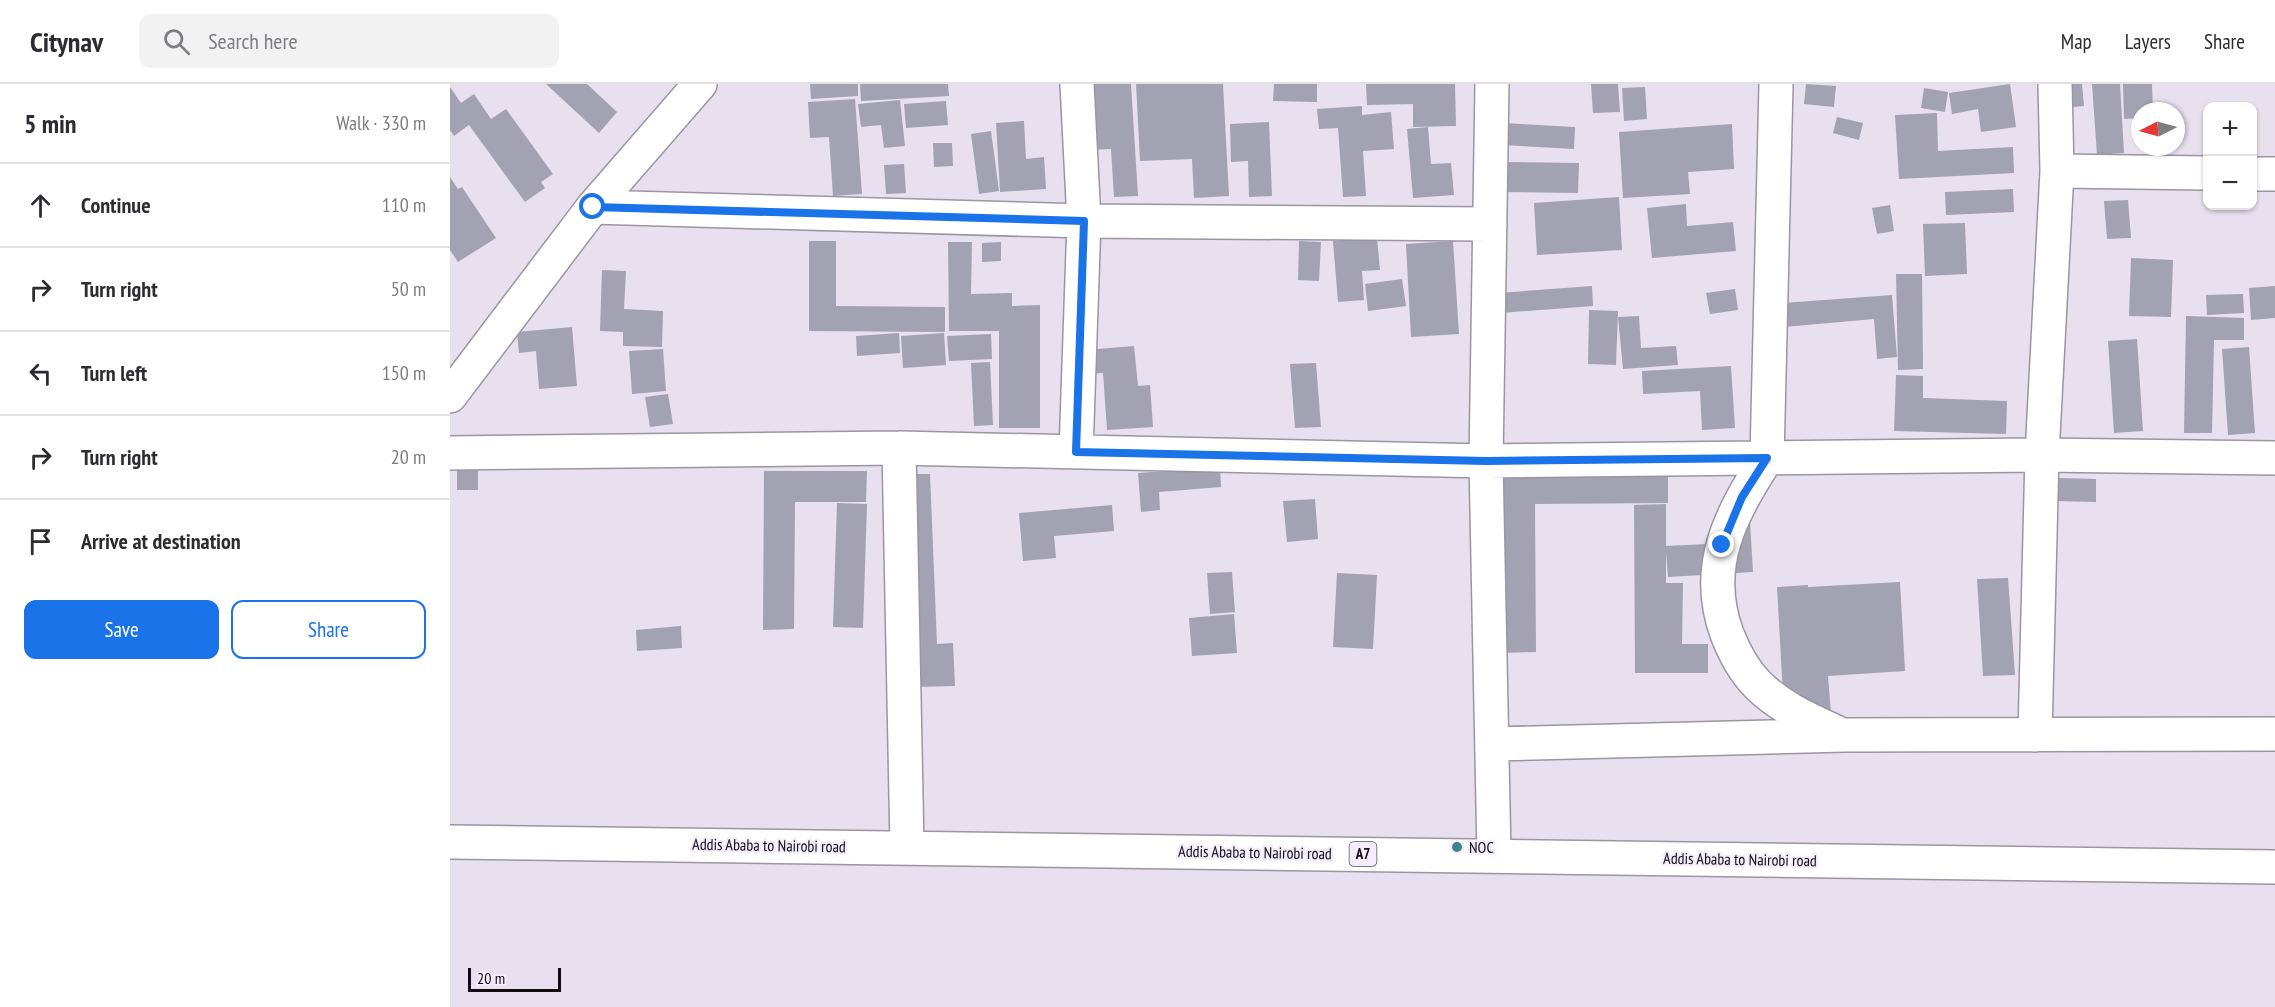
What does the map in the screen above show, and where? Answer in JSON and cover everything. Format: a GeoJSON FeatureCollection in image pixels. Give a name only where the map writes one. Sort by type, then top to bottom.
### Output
{"type":"FeatureCollection","features":[{"type":"Feature","properties":{"kind":"main road"},"geometry":{"type":"LineString","coordinates":[[450,396],[593,207],[700,84]]}},
{"type":"Feature","properties":{"kind":"main road"},"geometry":{"type":"LineString","coordinates":[[1076,452],[1084,221],[1077,84]]}},
{"type":"Feature","properties":{"kind":"main road"},"geometry":{"type":"LineString","coordinates":[[1492,84],[1486,461],[1494,855]]}},
{"type":"Feature","properties":{"kind":"main road"},"geometry":{"type":"LineString","coordinates":[[1776,84],[1767,458],[1742,497],[1722,545],[1718,567],[1721,618],[1742,666],[1757,684],[1796,713],[1844,735]]}},
{"type":"Feature","properties":{"kind":"main road"},"geometry":{"type":"LineString","coordinates":[[2035,735],[2042,455],[2057,171],[2055,84]]}},
{"type":"Feature","properties":{"kind":"main road"},"geometry":{"type":"LineString","coordinates":[[2057,171],[2203,173]]}},
{"type":"Feature","properties":{"kind":"main road"},"geometry":{"type":"LineString","coordinates":[[2257,174],[2275,174]]}},
{"type":"Feature","properties":{"kind":"main road"},"geometry":{"type":"LineString","coordinates":[[593,207],[1084,221],[1490,224]]}},
{"type":"Feature","properties":{"kind":"main road"},"geometry":{"type":"LineString","coordinates":[[450,453],[899,448],[1486,461],[2042,455],[2275,458]]}},
{"type":"Feature","properties":{"kind":"main road"},"geometry":{"type":"LineString","coordinates":[[899,448],[907,847]]}},
{"type":"Feature","properties":{"kind":"main road"},"geometry":{"type":"LineString","coordinates":[[1492,744],[1844,735],[2275,734]]}},
{"type":"Feature","properties":{"kind":"main road","name":"Addis Ababa to Nairobi road"},"geometry":{"type":"LineString","coordinates":[[450,842],[2275,867]]}},
{"type":"Feature","properties":{"kind":"building"},"geometry":{"type":"Polygon","coordinates":[[[546,84],[587,84],[617,112],[599,133],[546,84]]]}},
{"type":"Feature","properties":{"kind":"building"},"geometry":{"type":"Polygon","coordinates":[[[810,84],[858,84],[858,96],[811,99],[810,84]]]}},
{"type":"Feature","properties":{"kind":"building"},"geometry":{"type":"Polygon","coordinates":[[[860,84],[948,84],[949,96],[861,101],[860,84]]]}},
{"type":"Feature","properties":{"kind":"building"},"geometry":{"type":"Polygon","coordinates":[[[1086,84],[1131,84],[1138,196],[1114,197],[1111,149],[1090,150],[1086,84]]]}},
{"type":"Feature","properties":{"kind":"building"},"geometry":{"type":"Polygon","coordinates":[[[1136,84],[1223,84],[1229,196],[1194,198],[1192,159],[1140,161],[1136,84]]]}},
{"type":"Feature","properties":{"kind":"building"},"geometry":{"type":"Polygon","coordinates":[[[1274,84],[1317,84],[1317,102],[1273,101],[1274,84]]]}},
{"type":"Feature","properties":{"kind":"building"},"geometry":{"type":"Polygon","coordinates":[[[1366,84],[1455,84],[1456,126],[1413,127],[1413,104],[1367,105],[1366,84]]]}},
{"type":"Feature","properties":{"kind":"building"},"geometry":{"type":"Polygon","coordinates":[[[1591,84],[1618,84],[1620,112],[1593,113],[1591,84]]]}},
{"type":"Feature","properties":{"kind":"building"},"geometry":{"type":"Polygon","coordinates":[[[1806,84],[1836,86],[1834,107],[1804,104],[1806,84]]]}},
{"type":"Feature","properties":{"kind":"building"},"geometry":{"type":"Polygon","coordinates":[[[2010,84],[2016,127],[1981,132],[1978,109],[1952,114],[1949,93],[2010,84]]]}},
{"type":"Feature","properties":{"kind":"building"},"geometry":{"type":"Polygon","coordinates":[[[2059,84],[2082,84],[2084,106],[2061,108],[2059,84]]]}},
{"type":"Feature","properties":{"kind":"building"},"geometry":{"type":"Polygon","coordinates":[[[2092,84],[2120,84],[2124,153],[2097,155],[2092,84]]]}},
{"type":"Feature","properties":{"kind":"building"},"geometry":{"type":"Polygon","coordinates":[[[2123,84],[2152,84],[2153,102],[2131,102],[2131,119],[2124,119],[2123,84]]]}},
{"type":"Feature","properties":{"kind":"building"},"geometry":{"type":"Polygon","coordinates":[[[450,87],[461,103],[474,94],[491,119],[506,109],[553,174],[541,182],[545,188],[525,202],[469,125],[454,136],[450,130],[450,87]]]}},
{"type":"Feature","properties":{"kind":"building"},"geometry":{"type":"Polygon","coordinates":[[[1645,87],[1647,119],[1624,121],[1622,88],[1645,87]]]}},
{"type":"Feature","properties":{"kind":"building"},"geometry":{"type":"Polygon","coordinates":[[[1924,88],[1948,92],[1945,112],[1921,108],[1924,88]]]}},
{"type":"Feature","properties":{"kind":"building"},"geometry":{"type":"Polygon","coordinates":[[[855,99],[862,194],[833,196],[829,137],[810,138],[808,102],[855,99]]]}},
{"type":"Feature","properties":{"kind":"building"},"geometry":{"type":"Polygon","coordinates":[[[900,100],[905,146],[884,148],[881,125],[861,127],[858,104],[900,100]]]}},
{"type":"Feature","properties":{"kind":"building"},"geometry":{"type":"Polygon","coordinates":[[[946,101],[948,125],[906,128],[904,104],[946,101]]]}},
{"type":"Feature","properties":{"kind":"building"},"geometry":{"type":"Polygon","coordinates":[[[1362,106],[1362,115],[1391,112],[1394,149],[1363,151],[1366,196],[1343,197],[1338,128],[1319,129],[1317,109],[1362,106]]]}},
{"type":"Feature","properties":{"kind":"building"},"geometry":{"type":"Polygon","coordinates":[[[1937,113],[1938,151],[2013,147],[2014,173],[1899,179],[1895,115],[1937,113]]]}},
{"type":"Feature","properties":{"kind":"building"},"geometry":{"type":"Polygon","coordinates":[[[1837,117],[1863,123],[1859,140],[1833,133],[1837,117]]]}},
{"type":"Feature","properties":{"kind":"building"},"geometry":{"type":"Polygon","coordinates":[[[1024,121],[1026,159],[1044,157],[1046,189],[1000,192],[996,123],[1024,121]]]}},
{"type":"Feature","properties":{"kind":"building"},"geometry":{"type":"Polygon","coordinates":[[[1269,122],[1272,196],[1249,197],[1248,161],[1231,162],[1230,124],[1269,122]]]}},
{"type":"Feature","properties":{"kind":"building"},"geometry":{"type":"Polygon","coordinates":[[[1504,123],[1575,127],[1574,149],[1503,145],[1504,123]]]}},
{"type":"Feature","properties":{"kind":"building"},"geometry":{"type":"Polygon","coordinates":[[[1732,124],[1734,169],[1688,172],[1690,194],[1623,198],[1619,132],[1732,124]]]}},
{"type":"Feature","properties":{"kind":"building"},"geometry":{"type":"Polygon","coordinates":[[[1428,127],[1431,164],[1451,163],[1454,195],[1413,198],[1407,129],[1428,127]]]}},
{"type":"Feature","properties":{"kind":"building"},"geometry":{"type":"Polygon","coordinates":[[[991,131],[999,191],[979,194],[971,134],[991,131]]]}},
{"type":"Feature","properties":{"kind":"building"},"geometry":{"type":"Polygon","coordinates":[[[933,143],[952,143],[953,166],[934,167],[933,143]]]}},
{"type":"Feature","properties":{"kind":"building"},"geometry":{"type":"Polygon","coordinates":[[[1504,162],[1579,163],[1578,193],[1503,192],[1504,162]]]}},
{"type":"Feature","properties":{"kind":"building"},"geometry":{"type":"Polygon","coordinates":[[[904,164],[906,193],[886,194],[884,165],[904,164]]]}},
{"type":"Feature","properties":{"kind":"building"},"geometry":{"type":"Polygon","coordinates":[[[450,177],[458,189],[462,187],[496,238],[458,262],[450,250],[450,177]]]}},
{"type":"Feature","properties":{"kind":"building"},"geometry":{"type":"Polygon","coordinates":[[[2013,189],[2014,212],[1946,215],[1945,192],[2013,189]]]}},
{"type":"Feature","properties":{"kind":"building"},"geometry":{"type":"Polygon","coordinates":[[[1619,197],[1622,250],[1537,255],[1534,203],[1619,197]]]}},
{"type":"Feature","properties":{"kind":"building"},"geometry":{"type":"Polygon","coordinates":[[[2128,200],[2131,238],[2107,239],[2104,201],[2128,200]]]}},
{"type":"Feature","properties":{"kind":"building"},"geometry":{"type":"Polygon","coordinates":[[[1686,204],[1687,226],[1733,222],[1736,251],[1652,258],[1647,208],[1686,204]]]}},
{"type":"Feature","properties":{"kind":"building"},"geometry":{"type":"Polygon","coordinates":[[[1890,205],[1894,231],[1877,234],[1872,208],[1890,205]]]}},
{"type":"Feature","properties":{"kind":"building"},"geometry":{"type":"Polygon","coordinates":[[[1965,223],[1967,274],[1925,276],[1923,224],[1965,223]]]}},
{"type":"Feature","properties":{"kind":"building"},"geometry":{"type":"Polygon","coordinates":[[[1377,238],[1380,270],[1362,271],[1364,300],[1338,302],[1333,241],[1377,238]]]}},
{"type":"Feature","properties":{"kind":"building"},"geometry":{"type":"Polygon","coordinates":[[[809,241],[836,241],[836,306],[945,307],[945,332],[809,331],[809,241]]]}},
{"type":"Feature","properties":{"kind":"building"},"geometry":{"type":"Polygon","coordinates":[[[1299,241],[1321,242],[1319,281],[1298,280],[1299,241]]]}},
{"type":"Feature","properties":{"kind":"building"},"geometry":{"type":"Polygon","coordinates":[[[1453,241],[1459,334],[1411,337],[1406,244],[1453,241]]]}},
{"type":"Feature","properties":{"kind":"building"},"geometry":{"type":"Polygon","coordinates":[[[948,242],[972,242],[971,294],[1012,293],[1012,306],[1040,305],[1040,428],[999,428],[999,331],[949,331],[948,242]]]}},
{"type":"Feature","properties":{"kind":"building"},"geometry":{"type":"Polygon","coordinates":[[[1001,242],[1001,261],[982,262],[982,243],[1001,242]]]}},
{"type":"Feature","properties":{"kind":"building"},"geometry":{"type":"Polygon","coordinates":[[[2131,258],[2173,260],[2171,317],[2129,316],[2131,258]]]}},
{"type":"Feature","properties":{"kind":"building"},"geometry":{"type":"Polygon","coordinates":[[[602,270],[626,271],[624,309],[663,311],[662,347],[623,346],[623,332],[600,331],[602,270]]]}},
{"type":"Feature","properties":{"kind":"building"},"geometry":{"type":"Polygon","coordinates":[[[1896,274],[1922,274],[1923,369],[1898,370],[1896,274]]]}},
{"type":"Feature","properties":{"kind":"building"},"geometry":{"type":"Polygon","coordinates":[[[1402,279],[1406,306],[1368,311],[1365,284],[1402,279]]]}},
{"type":"Feature","properties":{"kind":"building"},"geometry":{"type":"Polygon","coordinates":[[[1592,286],[1593,306],[1500,313],[1499,293],[1592,286]]]}},
{"type":"Feature","properties":{"kind":"building"},"geometry":{"type":"Polygon","coordinates":[[[2275,286],[2275,318],[2251,320],[2249,288],[2275,286]]]}},
{"type":"Feature","properties":{"kind":"building"},"geometry":{"type":"Polygon","coordinates":[[[1735,289],[1738,310],[1710,314],[1706,293],[1735,289]]]}},
{"type":"Feature","properties":{"kind":"building"},"geometry":{"type":"Polygon","coordinates":[[[2243,294],[2244,313],[2207,315],[2206,295],[2243,294]]]}},
{"type":"Feature","properties":{"kind":"building"},"geometry":{"type":"Polygon","coordinates":[[[1892,295],[1897,357],[1877,359],[1874,319],[1784,327],[1783,303],[1892,295]]]}},
{"type":"Feature","properties":{"kind":"building"},"geometry":{"type":"Polygon","coordinates":[[[1589,310],[1618,311],[1616,365],[1588,364],[1589,310]]]}},
{"type":"Feature","properties":{"kind":"building"},"geometry":{"type":"Polygon","coordinates":[[[1639,316],[1641,348],[1676,346],[1678,365],[1623,369],[1618,317],[1639,316]]]}},
{"type":"Feature","properties":{"kind":"building"},"geometry":{"type":"Polygon","coordinates":[[[2186,316],[2244,318],[2244,340],[2214,340],[2212,433],[2184,433],[2186,316]]]}},
{"type":"Feature","properties":{"kind":"building"},"geometry":{"type":"Polygon","coordinates":[[[572,327],[577,386],[539,389],[536,351],[519,353],[517,332],[572,327]]]}},
{"type":"Feature","properties":{"kind":"building"},"geometry":{"type":"Polygon","coordinates":[[[899,333],[900,353],[857,356],[856,336],[899,333]]]}},
{"type":"Feature","properties":{"kind":"building"},"geometry":{"type":"Polygon","coordinates":[[[944,333],[946,365],[903,368],[901,336],[944,333]]]}},
{"type":"Feature","properties":{"kind":"building"},"geometry":{"type":"Polygon","coordinates":[[[991,334],[992,359],[949,361],[947,336],[991,334]]]}},
{"type":"Feature","properties":{"kind":"building"},"geometry":{"type":"Polygon","coordinates":[[[2137,339],[2143,431],[2114,433],[2108,341],[2137,339]]]}},
{"type":"Feature","properties":{"kind":"building"},"geometry":{"type":"Polygon","coordinates":[[[1134,346],[1138,386],[1150,385],[1153,427],[1107,430],[1103,373],[1087,374],[1085,350],[1134,346]]]}},
{"type":"Feature","properties":{"kind":"building"},"geometry":{"type":"Polygon","coordinates":[[[2249,347],[2255,433],[2228,435],[2222,349],[2249,347]]]}},
{"type":"Feature","properties":{"kind":"building"},"geometry":{"type":"Polygon","coordinates":[[[663,349],[666,391],[632,394],[629,351],[663,349]]]}},
{"type":"Feature","properties":{"kind":"building"},"geometry":{"type":"Polygon","coordinates":[[[990,362],[993,425],[974,426],[971,363],[990,362]]]}},
{"type":"Feature","properties":{"kind":"building"},"geometry":{"type":"Polygon","coordinates":[[[1316,363],[1321,427],[1295,428],[1290,364],[1316,363]]]}},
{"type":"Feature","properties":{"kind":"building"},"geometry":{"type":"Polygon","coordinates":[[[1731,366],[1735,428],[1702,430],[1700,391],[1643,394],[1642,371],[1731,366]]]}},
{"type":"Feature","properties":{"kind":"building"},"geometry":{"type":"Polygon","coordinates":[[[1896,375],[1923,376],[1923,398],[2007,401],[2006,434],[1894,431],[1896,375]]]}},
{"type":"Feature","properties":{"kind":"building"},"geometry":{"type":"Polygon","coordinates":[[[668,394],[673,424],[650,427],[645,397],[668,394]]]}},
{"type":"Feature","properties":{"kind":"building"},"geometry":{"type":"Polygon","coordinates":[[[457,467],[478,467],[478,490],[457,490],[457,467]]]}},
{"type":"Feature","properties":{"kind":"building"},"geometry":{"type":"Polygon","coordinates":[[[1220,467],[1221,487],[1159,492],[1160,510],[1141,512],[1138,473],[1220,467]]]}},
{"type":"Feature","properties":{"kind":"building"},"geometry":{"type":"Polygon","coordinates":[[[764,471],[867,471],[866,502],[795,502],[794,629],[763,630],[764,471]]]}},
{"type":"Feature","properties":{"kind":"building"},"geometry":{"type":"Polygon","coordinates":[[[906,474],[930,474],[937,644],[953,643],[955,686],[916,687],[906,474]]]}},
{"type":"Feature","properties":{"kind":"building"},"geometry":{"type":"Polygon","coordinates":[[[1668,474],[1668,503],[1535,504],[1536,652],[1501,653],[1499,475],[1668,474]]]}},
{"type":"Feature","properties":{"kind":"building"},"geometry":{"type":"Polygon","coordinates":[[[2056,478],[2096,479],[2096,502],[2055,501],[2056,478]]]}},
{"type":"Feature","properties":{"kind":"building"},"geometry":{"type":"Polygon","coordinates":[[[1315,499],[1318,539],[1287,542],[1283,501],[1315,499]]]}},
{"type":"Feature","properties":{"kind":"building"},"geometry":{"type":"Polygon","coordinates":[[[837,503],[867,504],[863,628],[833,627],[837,503]]]}},
{"type":"Feature","properties":{"kind":"building"},"geometry":{"type":"Polygon","coordinates":[[[1666,504],[1666,546],[1727,543],[1726,524],[1750,522],[1753,572],[1668,577],[1666,551],[1666,583],[1683,583],[1682,644],[1708,644],[1708,673],[1635,673],[1634,505],[1666,504]]]}},
{"type":"Feature","properties":{"kind":"building"},"geometry":{"type":"Polygon","coordinates":[[[1112,505],[1114,531],[1054,536],[1056,558],[1023,561],[1019,513],[1112,505]]]}},
{"type":"Feature","properties":{"kind":"building"},"geometry":{"type":"Polygon","coordinates":[[[1232,572],[1235,612],[1210,614],[1207,573],[1232,572]]]}},
{"type":"Feature","properties":{"kind":"building"},"geometry":{"type":"Polygon","coordinates":[[[1337,573],[1377,575],[1373,649],[1333,647],[1337,573]]]}},
{"type":"Feature","properties":{"kind":"building"},"geometry":{"type":"Polygon","coordinates":[[[2008,578],[2015,675],[1983,676],[1977,579],[2008,578]]]}},
{"type":"Feature","properties":{"kind":"building"},"geometry":{"type":"Polygon","coordinates":[[[1900,582],[1905,671],[1828,676],[1831,713],[1786,748],[1777,587],[1900,582]]]}},
{"type":"Feature","properties":{"kind":"building"},"geometry":{"type":"Polygon","coordinates":[[[1234,614],[1237,653],[1192,656],[1189,618],[1234,614]]]}},
{"type":"Feature","properties":{"kind":"building"},"geometry":{"type":"Polygon","coordinates":[[[681,626],[682,648],[637,651],[636,630],[681,626]]]}},
{"type":"Feature","properties":{"kind":"place","name":"NOC"},"geometry":{"type":"Point","coordinates":[1457,847]}},
{"type":"Feature","properties":{"kind":"route"},"geometry":{"type":"LineString","coordinates":[[593,207],[1084,221],[1076,452],[1486,461],[1767,458],[1742,497],[1722,545]]}}]}
